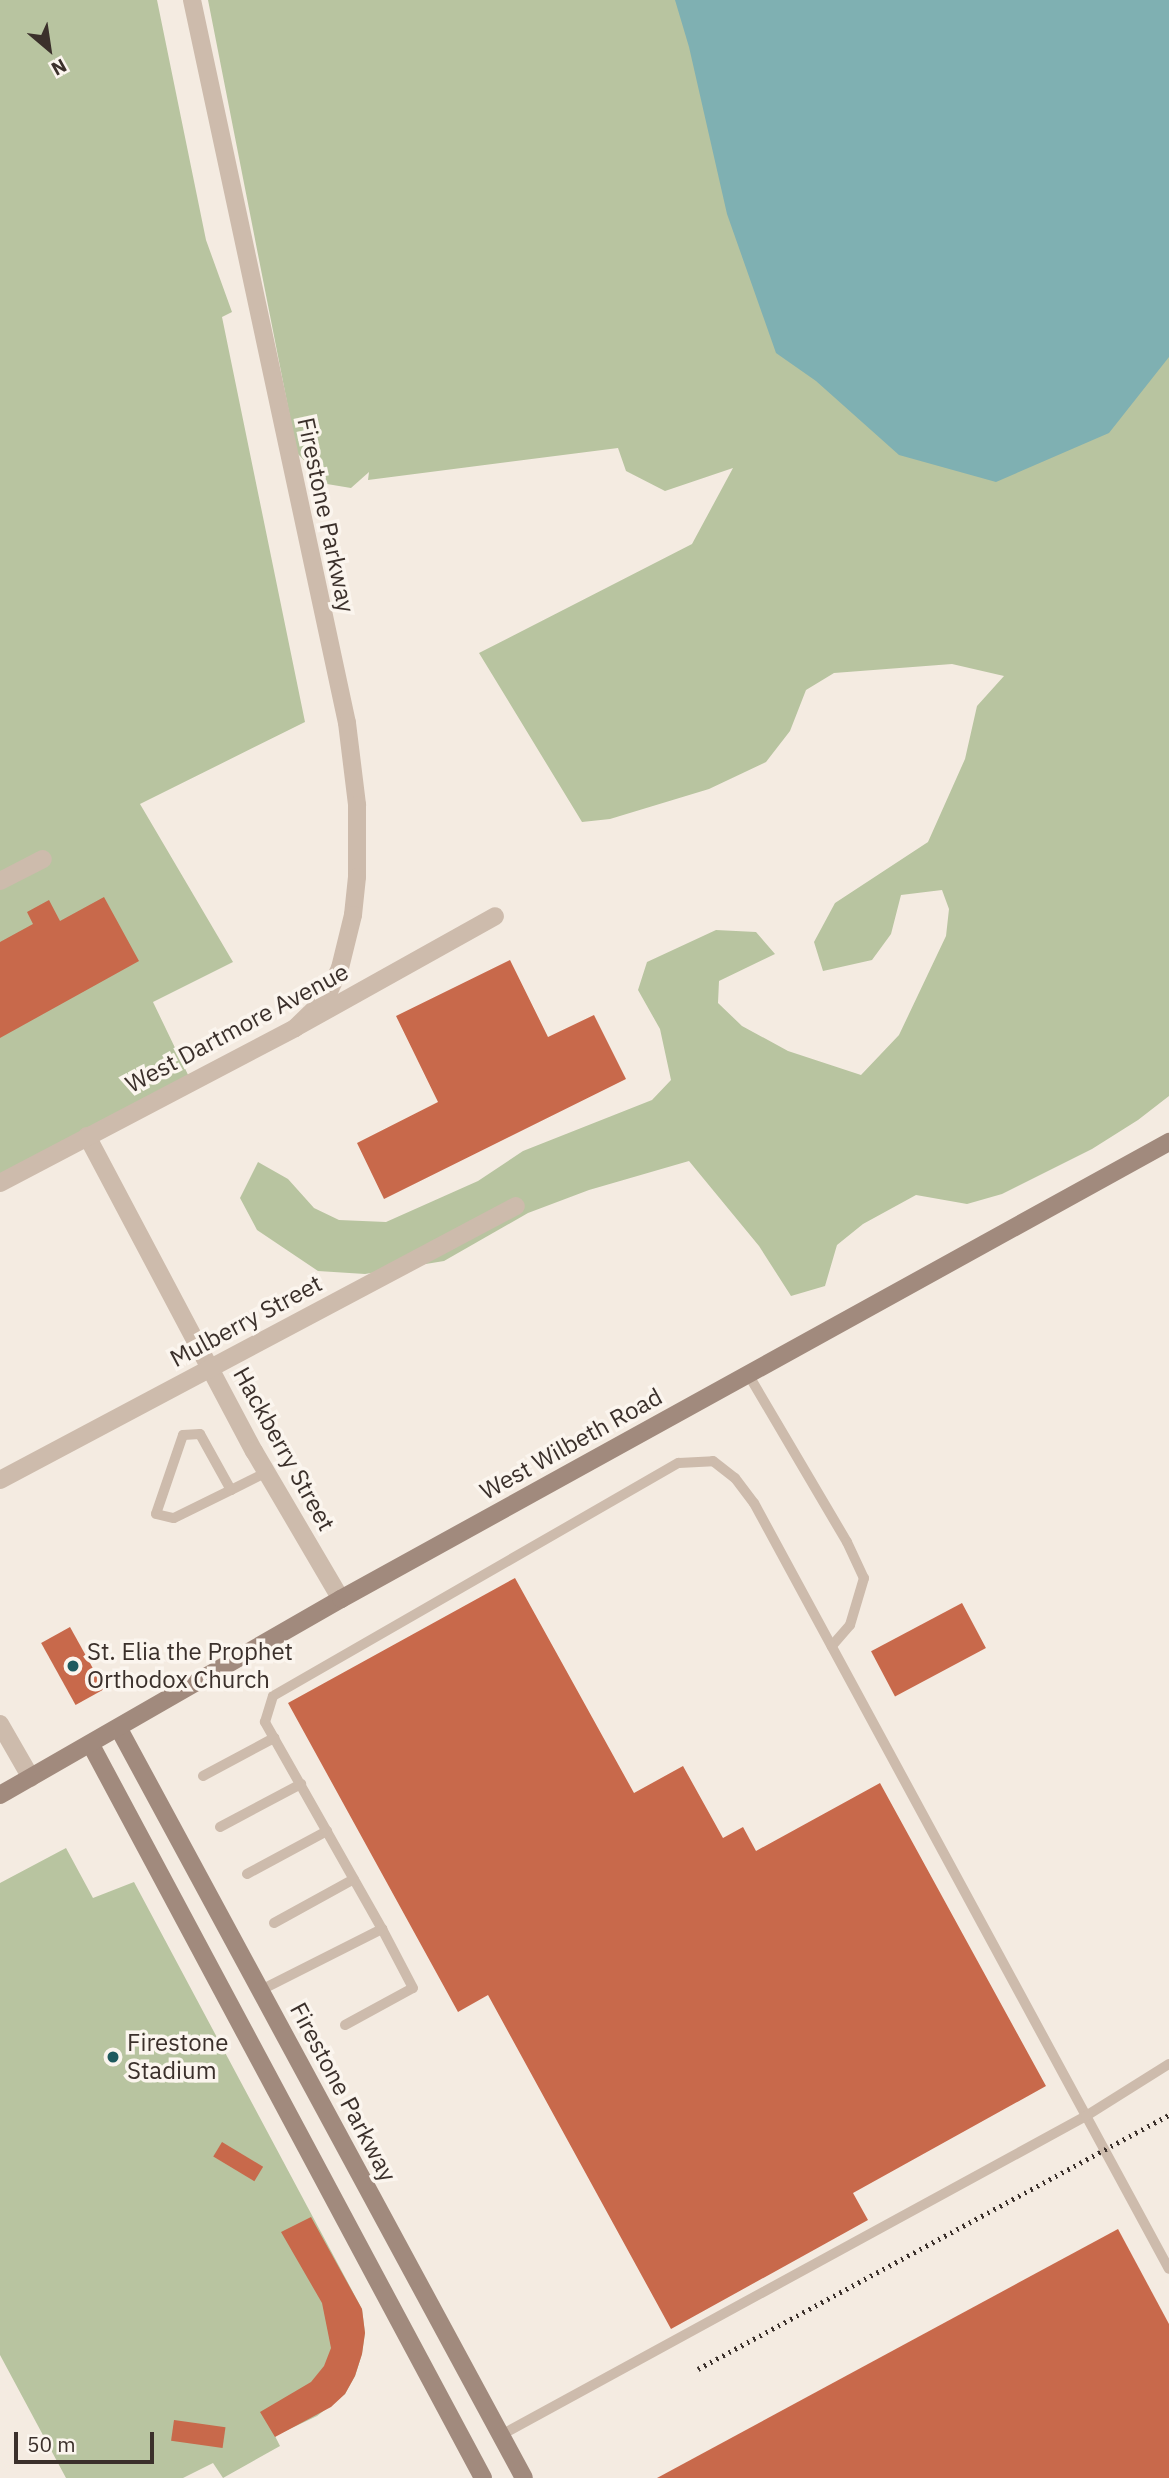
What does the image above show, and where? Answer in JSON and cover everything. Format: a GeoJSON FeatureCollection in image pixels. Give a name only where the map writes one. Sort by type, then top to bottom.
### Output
{"type":"FeatureCollection","features":[{"type":"Feature","properties":{"kind":"street","name":"Firestone Parkway"},"geometry":{"type":"LineString","coordinates":[[192,0],[347,723],[357,805],[357,877],[353,915],[340,968],[326,998],[295,1028]]}},
{"type":"Feature","properties":{"kind":"street"},"geometry":{"type":"LineString","coordinates":[[0,881],[43,859]]}},
{"type":"Feature","properties":{"kind":"street","name":"West Dartmore Avenue"},"geometry":{"type":"LineString","coordinates":[[0,1184],[295,1028],[495,916]]}},
{"type":"Feature","properties":{"kind":"street","name":"Hackberry Street"},"geometry":{"type":"LineString","coordinates":[[87,1136],[267,1472],[341,1599]]}},
{"type":"Feature","properties":{"kind":"street","name":"West Wilbeth Road"},"geometry":{"type":"LineString","coordinates":[[0,1795],[341,1599],[1169,1142]]}},
{"type":"Feature","properties":{"kind":"street","name":"Mulberry Street"},"geometry":{"type":"LineString","coordinates":[[0,1480],[516,1206]]}},
{"type":"Feature","properties":{"kind":"street"},"geometry":{"type":"LineString","coordinates":[[0,1724],[31,1777]]}},
{"type":"Feature","properties":{"kind":"street","name":"Firestone Parkway"},"geometry":{"type":"LineString","coordinates":[[119,1729],[524,2478]]}},
{"type":"Feature","properties":{"kind":"street"},"geometry":{"type":"LineString","coordinates":[[91,1745],[483,2478]]}},
{"type":"Feature","properties":{"kind":"lane"},"geometry":{"type":"LineString","coordinates":[[748,1374],[847,1542],[864,1578],[850,1625],[831,1646]]}},
{"type":"Feature","properties":{"kind":"lane"},"geometry":{"type":"LineString","coordinates":[[231,1490],[200,1434],[183,1435],[156,1514],[174,1518],[231,1490],[267,1472]]}},
{"type":"Feature","properties":{"kind":"lane"},"geometry":{"type":"LineString","coordinates":[[345,2025],[413,1989],[265,1722],[273,1696],[679,1463],[713,1461],[735,1478],[754,1503],[1168,2265]]}},
{"type":"Feature","properties":{"kind":"lane"},"geometry":{"type":"LineString","coordinates":[[203,1776],[274,1738]]}},
{"type":"Feature","properties":{"kind":"lane"},"geometry":{"type":"LineString","coordinates":[[220,1827],[300,1784]]}},
{"type":"Feature","properties":{"kind":"lane"},"geometry":{"type":"LineString","coordinates":[[247,1874],[327,1830]]}},
{"type":"Feature","properties":{"kind":"lane"},"geometry":{"type":"LineString","coordinates":[[274,1923],[354,1879]]}},
{"type":"Feature","properties":{"kind":"lane"},"geometry":{"type":"LineString","coordinates":[[261,1990],[382,1929]]}},
{"type":"Feature","properties":{"kind":"lane"},"geometry":{"type":"LineString","coordinates":[[501,2435],[1086,2116],[1169,2064]]}},
{"type":"Feature","properties":{"kind":"green space"},"geometry":{"type":"Polygon","coordinates":[[[0,0],[157,0],[206,240],[232,312],[222,317],[305,722],[140,804],[233,962],[153,1002],[191,1081],[0,1183],[0,0]]]}},
{"type":"Feature","properties":{"kind":"green space"},"geometry":{"type":"Polygon","coordinates":[[[208,0],[1169,0],[1169,1096],[1138,1120],[1092,1149],[1002,1194],[967,1204],[916,1195],[863,1224],[837,1245],[825,1286],[791,1296],[759,1246],[689,1161],[589,1190],[528,1213],[444,1261],[365,1274],[318,1271],[257,1230],[240,1198],[258,1162],[288,1179],[314,1208],[339,1220],[386,1222],[478,1181],[523,1151],[652,1100],[671,1080],[660,1029],[638,990],[647,962],[716,930],[756,932],[775,954],[719,981],[718,1003],[742,1026],[788,1051],[861,1075],[899,1035],[946,936],[949,909],[942,890],[901,895],[891,934],[872,960],[823,971],[814,942],[835,903],[928,842],[965,759],[977,706],[1004,676],[952,664],[834,673],[806,690],[790,731],[766,762],[709,789],[610,819],[582,822],[479,653],[692,544],[733,468],[665,491],[626,471],[618,448],[368,480],[369,472],[351,488],[327,484],[297,453],[208,0]]]}},
{"type":"Feature","properties":{"kind":"green space","name":"Firestone Stadium"},"geometry":{"type":"Polygon","coordinates":[[[66,1848],[93,1898],[134,1882],[362,2309],[365,2333],[362,2354],[355,2376],[345,2394],[317,2416],[275,2436],[280,2446],[223,2478],[213,2463],[183,2478],[66,2478],[0,2355],[0,1883],[66,1848]]]}},
{"type":"Feature","properties":{"kind":"water"},"geometry":{"type":"Polygon","coordinates":[[[675,0],[1169,0],[1169,357],[1109,433],[996,482],[899,455],[816,381],[776,353],[727,214],[689,47],[675,0]]]}},
{"type":"Feature","properties":{"kind":"building"},"geometry":{"type":"Polygon","coordinates":[[[104,897],[139,961],[0,1038],[0,942],[33,924],[27,912],[49,900],[60,921],[104,897]]]}},
{"type":"Feature","properties":{"kind":"building"},"geometry":{"type":"Polygon","coordinates":[[[510,960],[548,1037],[594,1015],[626,1079],[384,1199],[357,1143],[438,1102],[396,1016],[510,960]]]}},
{"type":"Feature","properties":{"kind":"building"},"geometry":{"type":"Polygon","coordinates":[[[515,1578],[634,1793],[683,1766],[723,1838],[743,1827],[756,1851],[880,1783],[1046,2086],[853,2193],[868,2220],[671,2329],[488,1995],[458,2012],[288,1703],[515,1578]]]}},
{"type":"Feature","properties":{"kind":"building"},"geometry":{"type":"Polygon","coordinates":[[[962,1603],[986,1648],[895,1696],[871,1651],[962,1603]]]}},
{"type":"Feature","properties":{"kind":"building","name":"St. Elia the Prophet Orthodox Church"},"geometry":{"type":"Polygon","coordinates":[[[70,1627],[104,1689],[76,1705],[41,1643],[70,1627]]]}},
{"type":"Feature","properties":{"kind":"building"},"geometry":{"type":"Polygon","coordinates":[[[222,2142],[263,2167],[254,2181],[213,2157],[222,2142]]]}},
{"type":"Feature","properties":{"kind":"building"},"geometry":{"type":"Polygon","coordinates":[[[311,2217],[362,2309],[365,2333],[362,2354],[355,2376],[345,2394],[331,2407],[275,2437],[260,2412],[311,2382],[324,2366],[331,2348],[322,2303],[281,2232],[311,2217]]]}},
{"type":"Feature","properties":{"kind":"building"},"geometry":{"type":"Polygon","coordinates":[[[1118,2229],[1169,2324],[1169,2478],[657,2478],[1118,2229]]]}},
{"type":"Feature","properties":{"kind":"building"},"geometry":{"type":"Polygon","coordinates":[[[174,2420],[225,2427],[223,2448],[171,2441],[174,2420]]]}},
{"type":"Feature","properties":{"kind":"railway"},"geometry":{"type":"LineString","coordinates":[[698,2369],[1169,2115]]}},
{"type":"Feature","properties":{"kind":"place","name":"St. Elia the Prophet Orthodox Church"},"geometry":{"type":"Point","coordinates":[73,1666]}},
{"type":"Feature","properties":{"kind":"place","name":"Firestone Stadium"},"geometry":{"type":"Point","coordinates":[113,2057]}}]}
